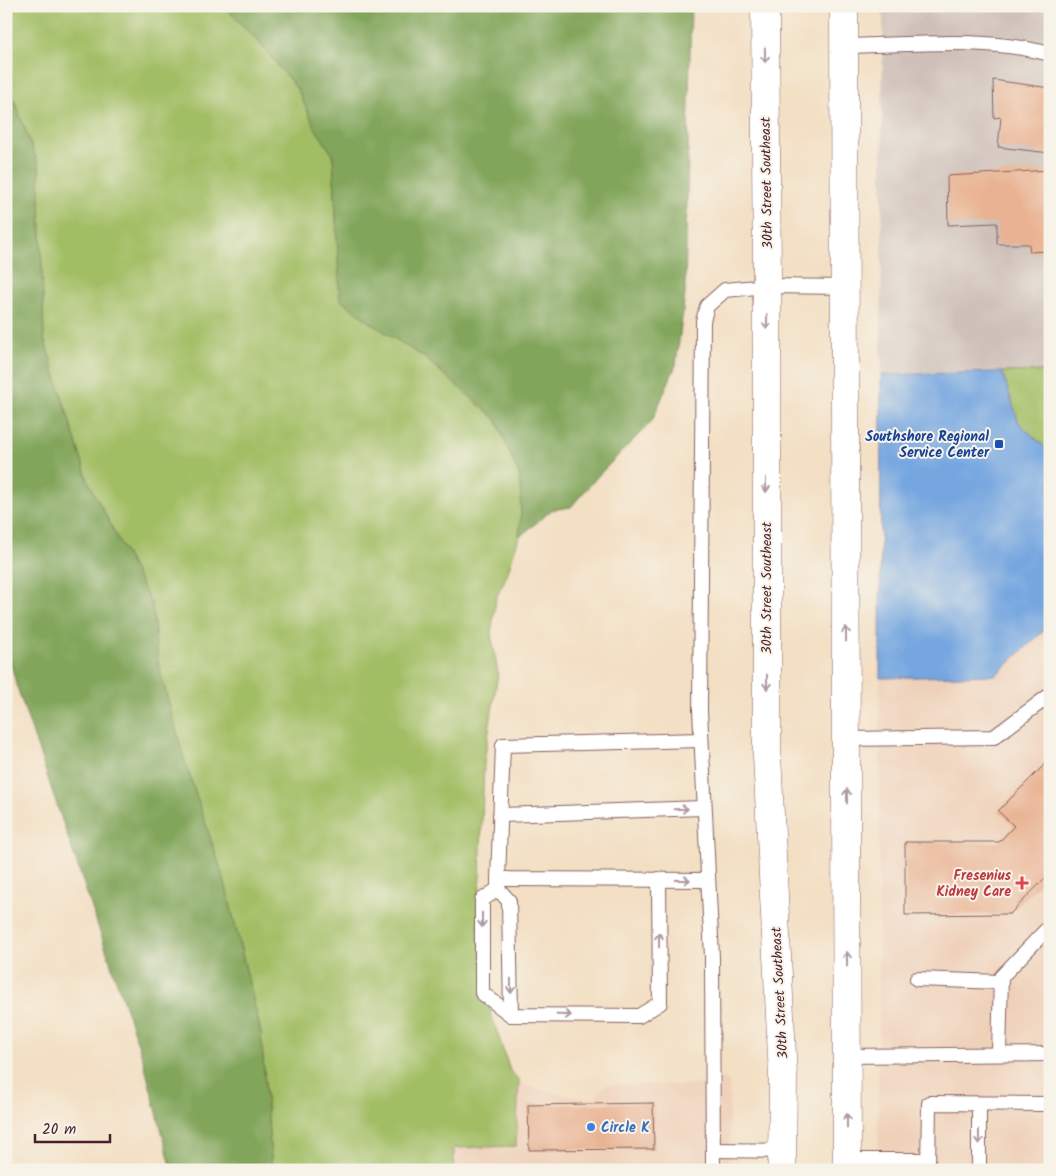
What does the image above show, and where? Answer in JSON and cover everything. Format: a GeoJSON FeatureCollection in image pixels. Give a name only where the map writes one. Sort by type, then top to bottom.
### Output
{"type":"FeatureCollection","features":[{"type":"Feature","properties":{"kind":"street","name":"30th Street Southeast"},"geometry":{"type":"LineString","coordinates":[[765,6],[768,286],[767,754],[783,1076],[782,1160]]}},
{"type":"Feature","properties":{"kind":"street"},"geometry":{"type":"LineString","coordinates":[[844,6],[847,1165]]}},
{"type":"Feature","properties":{"kind":"lane"},"geometry":{"type":"LineString","coordinates":[[844,46],[1022,46],[1050,54]]}},
{"type":"Feature","properties":{"kind":"lane"},"geometry":{"type":"LineString","coordinates":[[713,1170],[712,957],[701,740],[702,321],[707,306],[725,290],[768,286],[846,287]]}},
{"type":"Feature","properties":{"kind":"lane"},"geometry":{"type":"LineString","coordinates":[[846,739],[994,737],[1050,695]]}},
{"type":"Feature","properties":{"kind":"lane"},"geometry":{"type":"LineString","coordinates":[[511,1015],[509,901],[498,884],[503,746],[701,740]]}},
{"type":"Feature","properties":{"kind":"lane"},"geometry":{"type":"LineString","coordinates":[[500,815],[703,808]]}},
{"type":"Feature","properties":{"kind":"lane"},"geometry":{"type":"LineString","coordinates":[[659,879],[660,1003],[639,1016],[511,1015],[482,993],[482,900],[498,884],[659,879],[708,880]]}},
{"type":"Feature","properties":{"kind":"lane"},"geometry":{"type":"LineString","coordinates":[[999,1054],[1001,977],[1050,926]]}},
{"type":"Feature","properties":{"kind":"lane"},"geometry":{"type":"LineString","coordinates":[[917,979],[1000,982]]}},
{"type":"Feature","properties":{"kind":"lane"},"geometry":{"type":"LineString","coordinates":[[847,1056],[1050,1054]]}},
{"type":"Feature","properties":{"kind":"lane"},"geometry":{"type":"LineString","coordinates":[[847,1165],[928,1165],[929,1103],[1050,1104]]}},
{"type":"Feature","properties":{"kind":"lane"},"geometry":{"type":"LineString","coordinates":[[979,1104],[979,1170]]}},
{"type":"Feature","properties":{"kind":"lane"},"geometry":{"type":"LineString","coordinates":[[713,1150],[782,1160]]}},
{"type":"Feature","properties":{"kind":"shaded area"},"geometry":{"type":"Polygon","coordinates":[[[883,6],[1050,6],[1050,371],[881,375],[883,6]]]}},
{"type":"Feature","properties":{"kind":"shaded area"},"geometry":{"type":"Polygon","coordinates":[[[1050,625],[1050,1170],[878,1170],[880,678],[996,675],[1050,625]]]}},
{"type":"Feature","properties":{"kind":"shaded area"},"geometry":{"type":"Polygon","coordinates":[[[721,1075],[729,1083],[730,1170],[454,1170],[454,1148],[516,1145],[519,1080],[525,1086],[562,1095],[594,1099],[604,1085],[721,1084],[721,1075]]]}},
{"type":"Feature","properties":{"kind":"green space"},"geometry":{"type":"Polygon","coordinates":[[[6,6],[223,6],[228,10],[257,40],[298,90],[315,128],[333,155],[340,299],[371,323],[425,358],[496,419],[520,477],[521,516],[519,537],[507,575],[496,598],[491,634],[498,673],[484,762],[478,936],[491,1013],[510,1071],[519,1080],[516,1146],[454,1148],[454,1170],[272,1170],[261,1033],[225,882],[185,762],[158,663],[152,605],[88,481],[44,338],[39,166],[6,79],[6,6]]]}},
{"type":"Feature","properties":{"kind":"green space"},"geometry":{"type":"Polygon","coordinates":[[[223,6],[691,6],[685,295],[676,365],[652,421],[598,476],[571,507],[552,510],[519,537],[521,516],[520,477],[496,419],[425,358],[371,323],[340,299],[333,155],[315,128],[298,90],[257,40],[223,6]]]}},
{"type":"Feature","properties":{"kind":"green space"},"geometry":{"type":"Polygon","coordinates":[[[6,79],[39,166],[44,338],[88,481],[152,605],[158,663],[185,762],[225,882],[261,1033],[272,1170],[172,1170],[142,1056],[17,687],[6,646],[6,79]]]}},
{"type":"Feature","properties":{"kind":"green space"},"geometry":{"type":"Polygon","coordinates":[[[1050,371],[1050,452],[1019,423],[1002,372],[1050,371]]]}},
{"type":"Feature","properties":{"kind":"water"},"geometry":{"type":"Polygon","coordinates":[[[1002,372],[1019,423],[1050,452],[1050,625],[996,675],[880,678],[881,375],[1002,372]]]}},
{"type":"Feature","properties":{"kind":"building"},"geometry":{"type":"Polygon","coordinates":[[[993,80],[1050,88],[1050,153],[998,147],[1001,117],[994,118],[993,80]]]}},
{"type":"Feature","properties":{"kind":"building"},"geometry":{"type":"Polygon","coordinates":[[[1050,170],[1048,251],[1030,252],[1029,244],[997,244],[997,223],[948,225],[947,176],[1050,170]]]}},
{"type":"Feature","properties":{"kind":"building"},"geometry":{"type":"Polygon","coordinates":[[[1050,759],[1050,873],[1010,914],[905,915],[905,842],[999,842],[1014,826],[998,811],[1050,759]]]}},
{"type":"Feature","properties":{"kind":"building","name":"Circle K"},"geometry":{"type":"Polygon","coordinates":[[[653,1103],[654,1149],[529,1150],[528,1105],[653,1103]]]}},
{"type":"Feature","properties":{"kind":"place","name":"Southshore Regional Service Center"},"geometry":{"type":"Point","coordinates":[999,444]}},
{"type":"Feature","properties":{"kind":"place","name":"Fresenius Kidney Care"},"geometry":{"type":"Point","coordinates":[1022,883]}},
{"type":"Feature","properties":{"kind":"place","name":"Circle K"},"geometry":{"type":"Point","coordinates":[591,1127]}}]}
